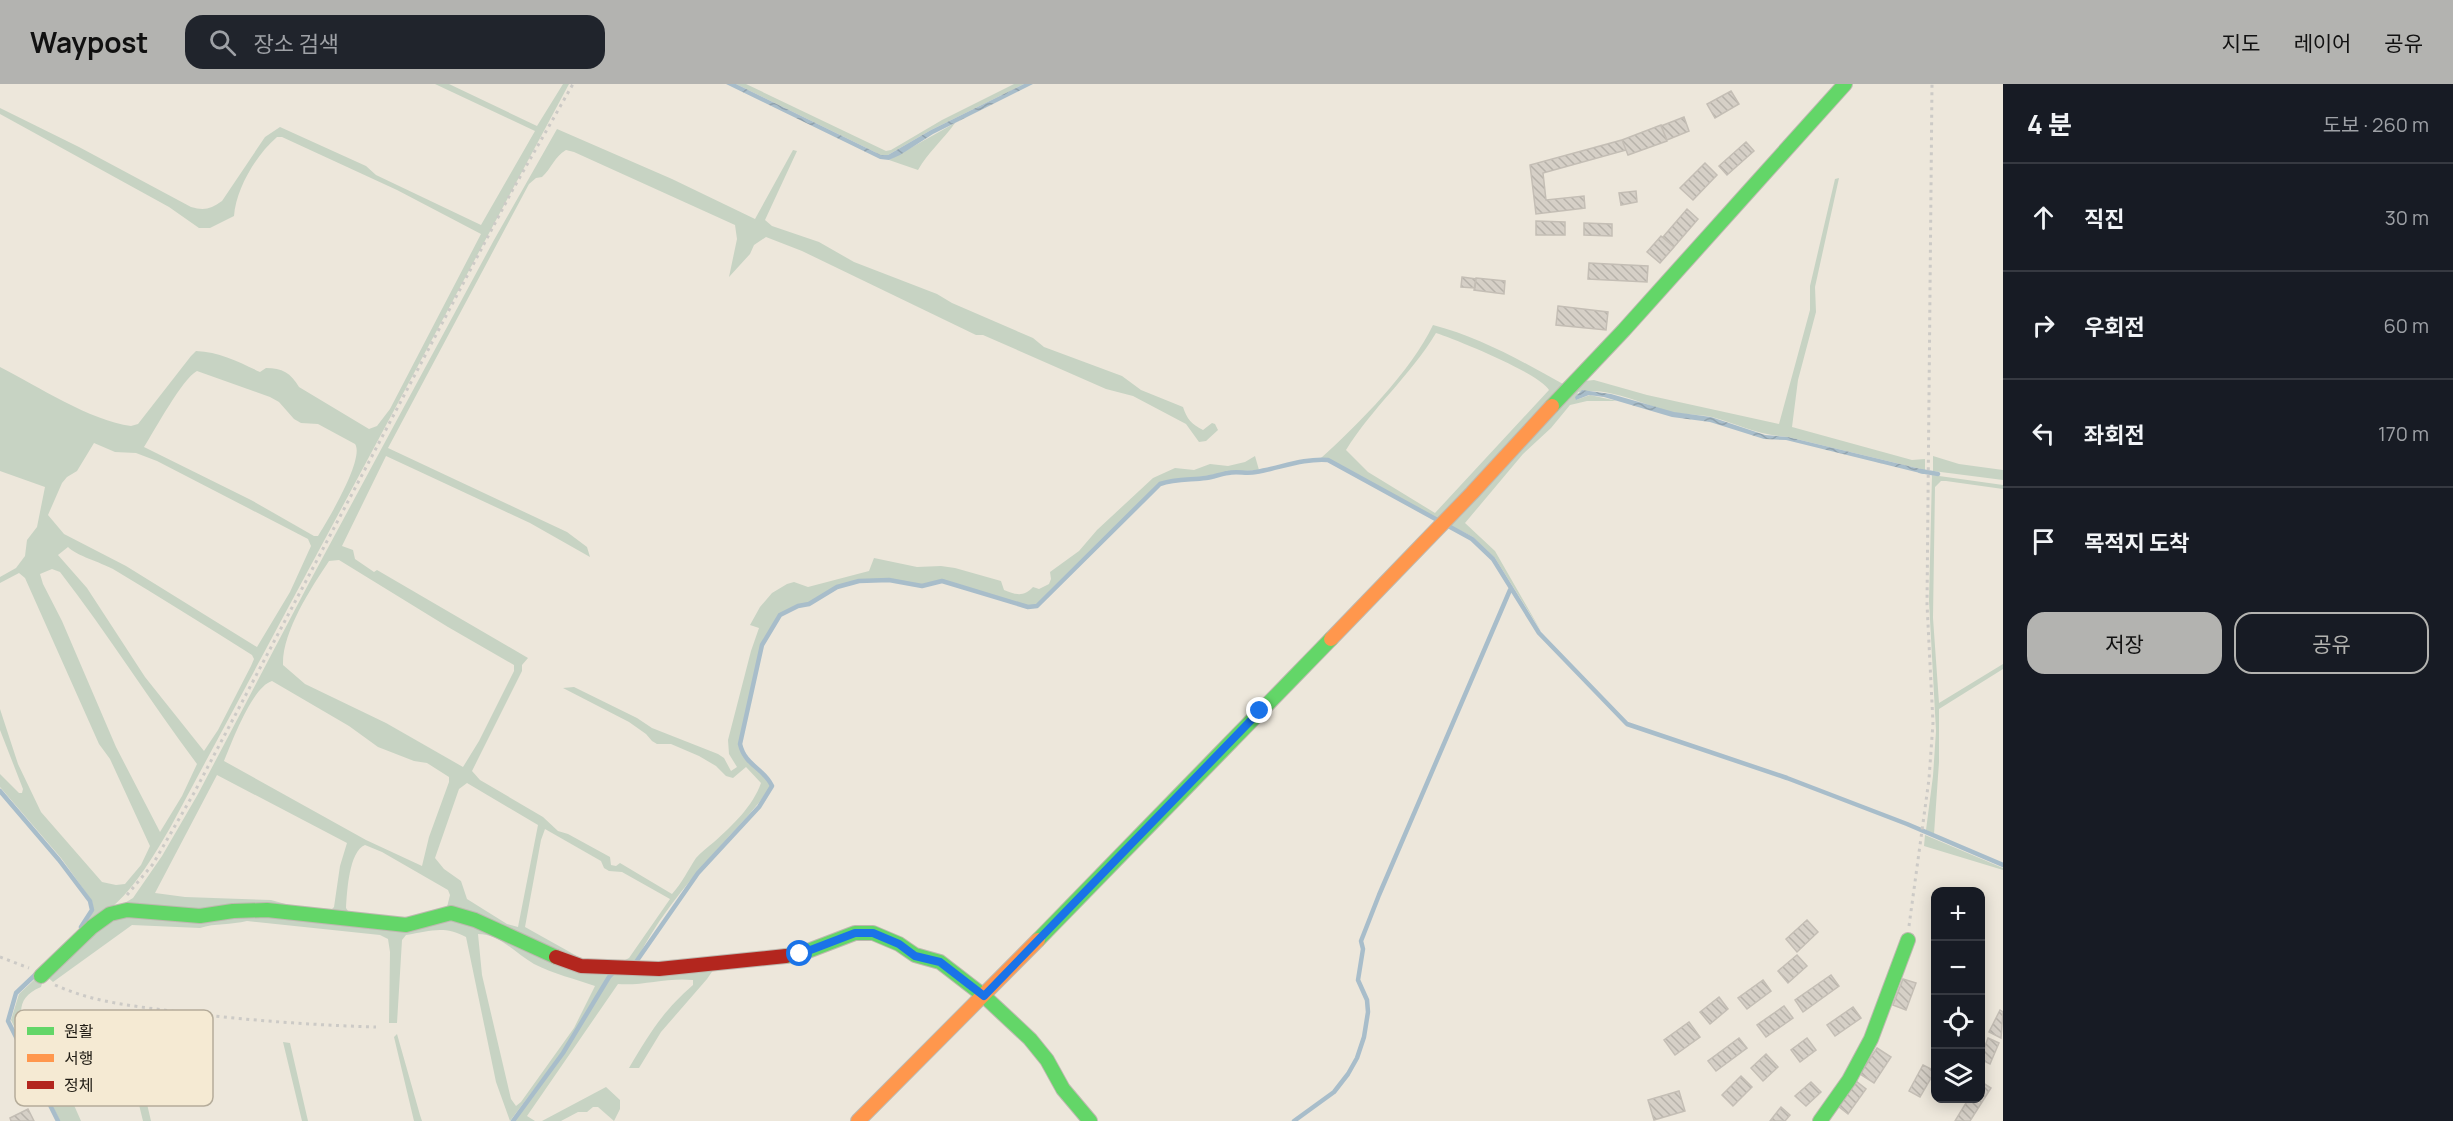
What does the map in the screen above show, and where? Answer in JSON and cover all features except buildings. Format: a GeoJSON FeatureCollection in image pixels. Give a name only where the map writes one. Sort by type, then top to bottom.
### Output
{"type":"FeatureCollection","features":[{"type":"Feature","properties":{"kind":"street"},"geometry":{"type":"LineString","coordinates":[[858,1121],[984,996],[1473,494],[1845,84]]}},
{"type":"Feature","properties":{"kind":"street"},"geometry":{"type":"LineString","coordinates":[[36,973],[110,914],[127,910],[200,916],[233,911],[267,910],[406,925],[451,913],[475,920],[548,954],[581,966],[659,969],[800,954],[855,933],[873,933],[899,944],[915,956],[940,962],[984,996],[1030,1039],[1047,1060],[1063,1089],[1090,1121]]}},
{"type":"Feature","properties":{"kind":"street"},"geometry":{"type":"LineString","coordinates":[[1820,1121],[1849,1080],[1871,1039],[1908,940]]}},
{"type":"Feature","properties":{"kind":"path"},"geometry":{"type":"LineString","coordinates":[[110,914],[153,864],[194,794],[512,192],[573,84]]}},
{"type":"Feature","properties":{"kind":"path"},"geometry":{"type":"LineString","coordinates":[[1908,940],[1933,723],[1927,604],[1932,84]]}},
{"type":"Feature","properties":{"kind":"path"},"geometry":{"type":"LineString","coordinates":[[0,957],[81,997],[115,1004],[170,1010]]}},
{"type":"Feature","properties":{"kind":"path"},"geometry":{"type":"LineString","coordinates":[[213,1015],[308,1025],[376,1027]]}},
{"type":"Feature","properties":{"kind":"green space"},"geometry":{"type":"Polygon","coordinates":[[[435,84],[449,84],[537,126],[563,84],[569,84],[170,828],[144,870],[123,896],[99,917],[85,925],[93,911],[92,901],[61,858],[0,787],[0,774],[19,793],[22,793],[23,789],[0,730],[0,709],[18,764],[41,812],[102,882],[125,884],[141,865],[150,846],[110,759],[99,744],[25,578],[19,573],[0,583],[0,577],[16,568],[25,556],[27,540],[37,527],[45,487],[0,471],[0,367],[82,410],[115,423],[131,426],[138,424],[196,351],[213,353],[260,372],[266,368],[286,372],[299,387],[369,429],[377,426],[390,409],[481,234],[397,190],[282,137],[277,137],[269,144],[248,173],[234,216],[210,228],[199,228],[169,207],[0,114],[0,108],[191,207],[204,209],[222,201],[265,137],[280,127],[366,166],[376,175],[481,225],[535,131],[435,84]],[[197,371],[191,376],[144,447],[251,500],[314,536],[318,536],[337,504],[350,475],[357,451],[355,444],[318,424],[301,423],[294,419],[279,402],[270,397],[197,371]],[[94,443],[77,471],[62,483],[48,515],[64,534],[126,566],[257,647],[290,592],[311,546],[308,539],[157,461],[136,453],[115,452],[94,443]],[[68,547],[58,555],[87,588],[145,677],[204,751],[218,730],[251,666],[254,659],[252,655],[113,569],[68,547]],[[52,569],[40,574],[116,747],[160,832],[182,796],[197,764],[60,572],[52,569]]]}},
{"type":"Feature","properties":{"kind":"green space"},"geometry":{"type":"Polygon","coordinates":[[[736,84],[746,84],[886,151],[1014,84],[1024,84],[931,130],[888,155],[881,155],[736,84]]]}},
{"type":"Feature","properties":{"kind":"green space"},"geometry":{"type":"Polygon","coordinates":[[[955,123],[918,170],[889,160],[955,123]]]}},
{"type":"Feature","properties":{"kind":"green space"},"geometry":{"type":"Polygon","coordinates":[[[557,129],[672,179],[755,219],[793,150],[797,151],[765,220],[772,226],[819,242],[854,262],[937,294],[952,303],[1033,338],[1044,347],[1122,376],[1141,390],[1183,407],[1190,421],[1199,428],[1203,430],[1212,423],[1218,430],[1206,441],[1199,442],[1186,424],[1133,396],[1106,389],[983,335],[976,335],[802,251],[766,237],[754,245],[750,254],[729,277],[737,239],[735,225],[574,152],[566,150],[562,153],[542,177],[536,178],[529,184],[388,448],[567,532],[587,547],[590,557],[530,523],[386,456],[342,546],[353,550],[355,559],[374,572],[377,570],[528,658],[522,665],[522,671],[472,771],[480,780],[543,817],[558,831],[610,857],[611,865],[616,866],[620,863],[672,894],[696,858],[747,808],[761,783],[746,767],[733,778],[726,776],[716,766],[699,756],[671,744],[657,744],[629,722],[563,688],[574,687],[637,718],[652,728],[718,754],[724,758],[731,771],[737,767],[729,754],[728,740],[759,628],[750,625],[760,607],[772,593],[787,584],[794,582],[808,587],[869,571],[874,558],[917,567],[955,568],[1001,581],[1004,590],[1023,594],[1033,587],[1039,589],[1049,584],[1050,572],[1079,551],[1097,530],[1153,478],[1175,468],[1194,470],[1210,464],[1228,466],[1245,462],[1255,456],[1259,470],[1175,479],[1159,483],[1037,605],[1028,606],[942,580],[922,585],[889,579],[859,580],[837,586],[808,603],[779,614],[761,645],[739,744],[745,758],[771,785],[755,808],[676,898],[637,960],[582,964],[483,918],[412,921],[123,904],[133,898],[162,856],[198,794],[494,240],[557,129]],[[339,560],[329,561],[306,597],[292,625],[284,652],[283,665],[305,684],[386,723],[463,767],[479,741],[514,671],[514,665],[339,560]],[[272,681],[257,693],[237,729],[224,761],[366,840],[422,866],[449,777],[427,763],[414,761],[378,747],[349,726],[272,681]],[[217,775],[155,893],[185,897],[271,900],[300,908],[332,909],[347,843],[217,775]],[[467,783],[459,789],[435,858],[444,869],[461,881],[467,899],[507,924],[518,927],[538,825],[467,783]],[[545,829],[525,927],[584,960],[623,961],[629,958],[670,899],[622,872],[609,871],[604,868],[601,861],[545,829]],[[365,845],[355,855],[348,883],[346,908],[348,911],[393,918],[412,917],[447,907],[450,895],[448,890],[382,852],[365,845]]]}},
{"type":"Feature","properties":{"kind":"green space"},"geometry":{"type":"Polygon","coordinates":[[[1839,178],[1815,287],[1816,312],[1798,380],[1792,427],[1912,460],[1925,459],[1925,470],[1758,432],[1712,417],[1671,412],[1614,394],[1578,392],[1576,400],[1590,395],[1617,401],[1587,401],[1570,405],[1551,428],[1523,454],[1465,523],[1495,551],[1541,631],[1495,558],[1473,537],[1448,524],[1585,381],[1594,380],[1647,395],[1779,424],[1810,310],[1810,286],[1835,179],[1839,178]]]}},
{"type":"Feature","properties":{"kind":"green space"},"geometry":{"type":"Polygon","coordinates":[[[1433,325],[1500,350],[1563,384],[1440,521],[1328,459],[1321,458],[1383,396],[1423,343],[1433,325]],[[1436,333],[1415,364],[1367,420],[1346,450],[1368,472],[1435,513],[1549,390],[1542,383],[1514,366],[1436,333]]]}},
{"type":"Feature","properties":{"kind":"green space"},"geometry":{"type":"Polygon","coordinates":[[[1933,456],[1959,464],[2003,470],[2003,480],[1933,471],[1933,456]]]}},
{"type":"Feature","properties":{"kind":"green space"},"geometry":{"type":"Polygon","coordinates":[[[1932,475],[2003,485],[2003,489],[1941,481],[1935,487],[1933,618],[1939,703],[2003,664],[2003,669],[1939,709],[1939,762],[1934,834],[1926,830],[1936,731],[1929,601],[1932,475]]]}},
{"type":"Feature","properties":{"kind":"green space"},"geometry":{"type":"Polygon","coordinates":[[[1925,835],[2003,868],[2003,870],[1924,846],[1925,835]]]}},
{"type":"Feature","properties":{"kind":"green space"},"geometry":{"type":"Polygon","coordinates":[[[122,915],[453,919],[613,971],[562,1052],[510,1121],[496,1082],[466,937],[458,933],[444,930],[430,931],[406,935],[402,940],[397,1023],[389,1023],[390,952],[388,939],[380,935],[247,921],[200,928],[132,925],[53,982],[45,975],[94,933],[122,915]],[[478,934],[482,975],[511,1099],[516,1106],[574,1028],[595,986],[534,964],[501,941],[478,934]]]}},
{"type":"Feature","properties":{"kind":"green space"},"geometry":{"type":"Polygon","coordinates":[[[716,966],[661,1032],[639,1068],[629,1068],[657,1024],[673,1004],[693,985],[693,980],[618,984],[527,1116],[535,1121],[514,1121],[564,1053],[610,978],[618,971],[716,966]]]}},
{"type":"Feature","properties":{"kind":"green space"},"geometry":{"type":"Polygon","coordinates":[[[35,979],[43,980],[41,987],[30,993],[23,1001],[21,1010],[15,1010],[15,1028],[11,1020],[19,994],[35,979]]]}},
{"type":"Feature","properties":{"kind":"green space"},"geometry":{"type":"Polygon","coordinates":[[[397,1034],[422,1121],[414,1121],[394,1037],[397,1034]]]}},
{"type":"Feature","properties":{"kind":"green space"},"geometry":{"type":"Polygon","coordinates":[[[283,1042],[290,1043],[308,1121],[302,1121],[283,1042]]]}},
{"type":"Feature","properties":{"kind":"green space"},"geometry":{"type":"Polygon","coordinates":[[[606,1087],[620,1100],[620,1109],[614,1121],[598,1107],[593,1107],[587,1112],[578,1112],[561,1121],[542,1121],[606,1087]]]}},
{"type":"Feature","properties":{"kind":"green space"},"geometry":{"type":"Polygon","coordinates":[[[53,1106],[74,1106],[81,1121],[60,1121],[53,1106]]]}},
{"type":"Feature","properties":{"kind":"green space"},"geometry":{"type":"Polygon","coordinates":[[[139,1106],[148,1106],[151,1121],[143,1121],[139,1106]]]}},
{"type":"Feature","properties":{"kind":"water"},"geometry":{"type":"Polygon","coordinates":[[[726,84],[736,84],[881,155],[888,155],[931,130],[1024,84],[1033,84],[933,134],[889,160],[880,159],[726,84]]]}},
{"type":"Feature","properties":{"kind":"water"},"geometry":{"type":"Polygon","coordinates":[[[1582,390],[1611,394],[1674,412],[1711,417],[1765,435],[1788,437],[1925,470],[1924,474],[1786,440],[1764,439],[1710,422],[1672,417],[1604,397],[1589,395],[1576,400],[1575,397],[1582,390]]]}},
{"type":"Feature","properties":{"kind":"waterway"},"geometry":{"type":"LineString","coordinates":[[636,962],[698,873],[759,807],[772,786],[746,757],[740,744],[762,645],[780,615],[798,606],[809,604],[837,587],[859,581],[889,580],[922,586],[942,581],[1028,607],[1037,606],[1160,484],[1231,472],[1253,473],[1319,460],[1328,460],[1472,539],[1493,559],[1539,633],[1627,724],[1787,778],[1907,824],[2003,865]]}},
{"type":"Feature","properties":{"kind":"waterway"},"geometry":{"type":"LineString","coordinates":[[1920,471],[1938,474]]}},
{"type":"Feature","properties":{"kind":"waterway"},"geometry":{"type":"LineString","coordinates":[[1294,1121],[1334,1092],[1357,1058],[1364,1037],[1368,1012],[1367,1000],[1358,980],[1363,949],[1361,941],[1510,590]]}},
{"type":"Feature","properties":{"kind":"waterway"},"geometry":{"type":"LineString","coordinates":[[0,791],[59,860],[90,901],[92,910],[81,927]]}},
{"type":"Feature","properties":{"kind":"waterway"},"geometry":{"type":"LineString","coordinates":[[513,1121],[563,1053],[609,977],[615,971]]}},
{"type":"Feature","properties":{"kind":"waterway"},"geometry":{"type":"LineString","coordinates":[[15,1035],[8,1021],[16,993],[36,974]]}},
{"type":"Feature","properties":{"kind":"waterway"},"geometry":{"type":"LineString","coordinates":[[50,1106],[58,1121]]}},
{"type":"Feature","properties":{"kind":"traffic: fast"},"geometry":{"type":"LineString","coordinates":[[1552,406],[1624,330],[1845,84]]}},
{"type":"Feature","properties":{"kind":"traffic: fast"},"geometry":{"type":"LineString","coordinates":[[1038,940],[1331,639]]}},
{"type":"Feature","properties":{"kind":"traffic: fast"},"geometry":{"type":"LineString","coordinates":[[41,976],[92,927],[110,914],[127,910],[200,916],[233,911],[267,910],[406,925],[451,913],[475,920],[556,957]]}},
{"type":"Feature","properties":{"kind":"traffic: fast"},"geometry":{"type":"LineString","coordinates":[[786,956],[800,954],[855,933],[873,933],[899,944],[915,955],[940,962],[984,996],[1030,1039],[1047,1060],[1063,1089],[1090,1121]]}},
{"type":"Feature","properties":{"kind":"traffic: fast"},"geometry":{"type":"LineString","coordinates":[[1820,1121],[1849,1080],[1871,1039],[1908,940]]}},
{"type":"Feature","properties":{"kind":"traffic: slow"},"geometry":{"type":"LineString","coordinates":[[1331,639],[1472,493],[1552,406]]}},
{"type":"Feature","properties":{"kind":"traffic: slow"},"geometry":{"type":"LineString","coordinates":[[858,1121],[1038,940]]}},
{"type":"Feature","properties":{"kind":"traffic: jam"},"geometry":{"type":"LineString","coordinates":[[556,957],[581,966],[659,969],[786,956]]}},
{"type":"Feature","properties":{"kind":"route"},"geometry":{"type":"LineString","coordinates":[[800,954],[855,933],[873,933],[899,944],[915,956],[940,962],[984,996],[1260,711]]}}]}
